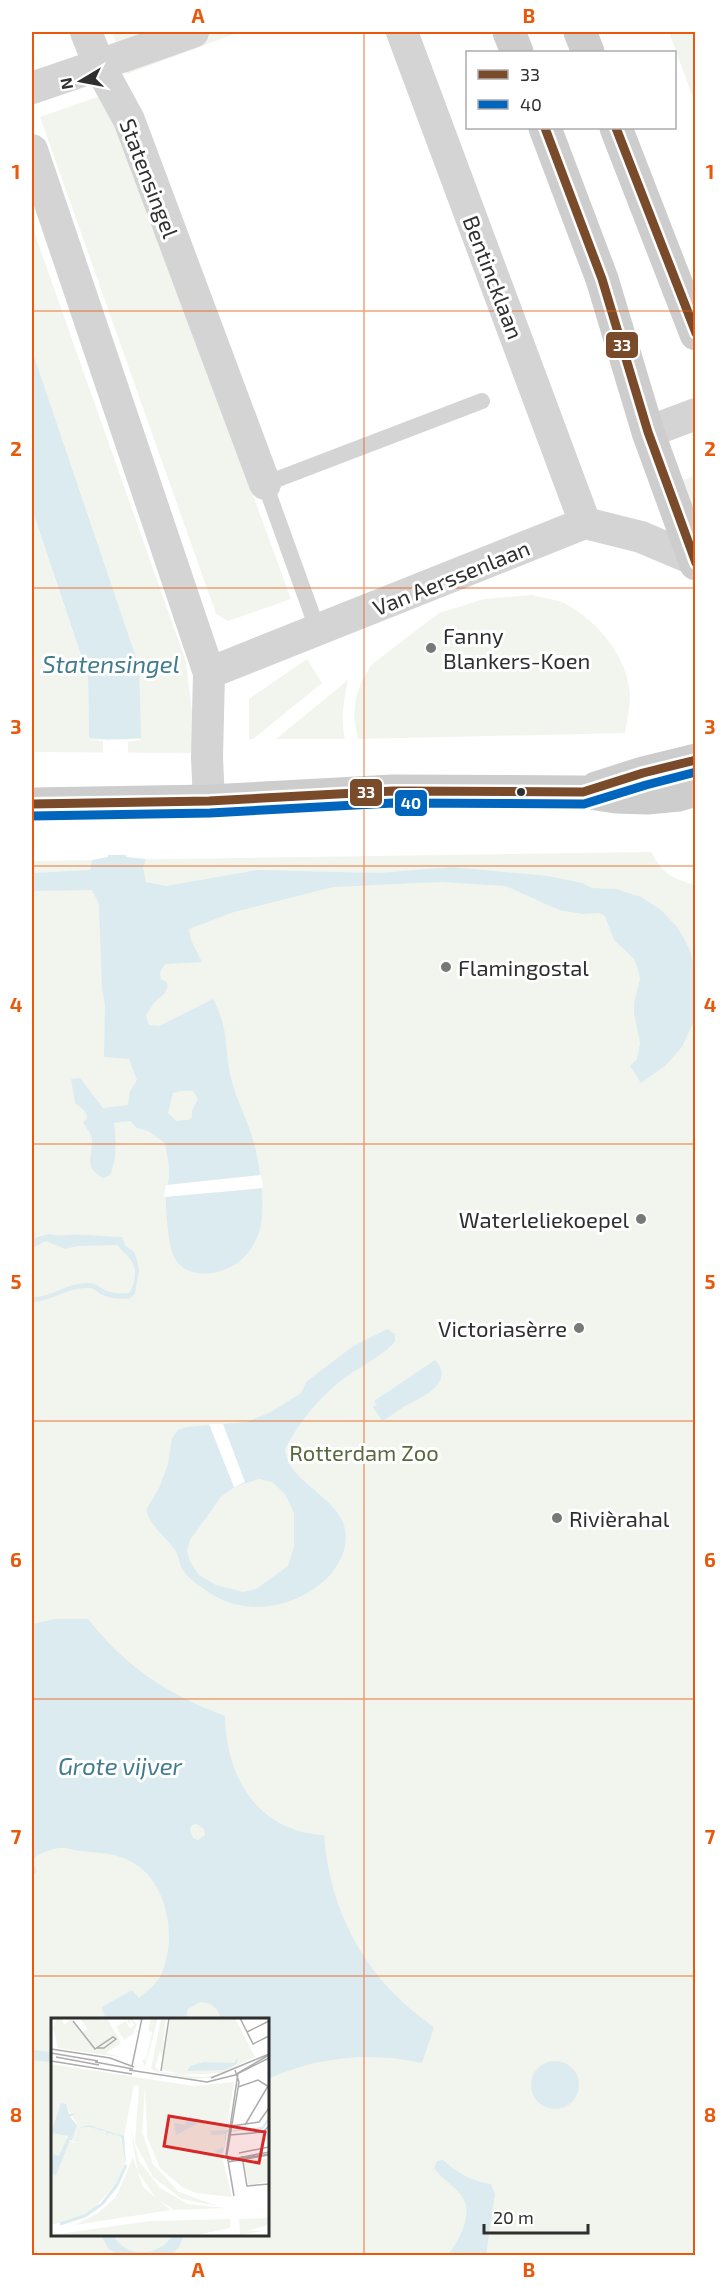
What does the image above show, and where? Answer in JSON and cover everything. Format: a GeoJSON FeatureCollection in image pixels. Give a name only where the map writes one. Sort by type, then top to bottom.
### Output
{"type":"FeatureCollection","features":[{"type":"Feature","properties":{"kind":"street","name":"Statensingel"},"geometry":{"type":"LineString","coordinates":[[86,32],[99,65],[129,120],[265,484]]}},
{"type":"Feature","properties":{"kind":"street"},"geometry":{"type":"LineString","coordinates":[[32,88],[193,32]]}},
{"type":"Feature","properties":{"kind":"street","name":"Bentincklaan"},"geometry":{"type":"LineString","coordinates":[[402,32],[585,523]]}},
{"type":"Feature","properties":{"kind":"street"},"geometry":{"type":"LineString","coordinates":[[509,32],[517,51]]}},
{"type":"Feature","properties":{"kind":"street"},"geometry":{"type":"LineString","coordinates":[[580,32],[588,51]]}},
{"type":"Feature","properties":{"kind":"street"},"geometry":{"type":"LineString","coordinates":[[545,129],[602,279],[648,432],[694,561]]}},
{"type":"Feature","properties":{"kind":"street"},"geometry":{"type":"LineString","coordinates":[[616,129],[696,334]]}},
{"type":"Feature","properties":{"kind":"street"},"geometry":{"type":"LineString","coordinates":[[32,150],[210,674],[207,758],[209,801]]}},
{"type":"Feature","properties":{"kind":"street"},"geometry":{"type":"LineString","coordinates":[[648,432],[696,414]]}},
{"type":"Feature","properties":{"kind":"street"},"geometry":{"type":"LineString","coordinates":[[585,523],[641,537],[694,561]]}},
{"type":"Feature","properties":{"kind":"street","name":"Van Aerssenlaan"},"geometry":{"type":"LineString","coordinates":[[210,674],[585,523]]}},
{"type":"Feature","properties":{"kind":"street"},"geometry":{"type":"LineString","coordinates":[[583,792],[643,773],[696,760]]}},
{"type":"Feature","properties":{"kind":"street"},"geometry":{"type":"LineString","coordinates":[[32,804],[209,801],[393,792],[583,792],[616,797],[647,798],[679,795],[696,790]]}},
{"type":"Feature","properties":{"kind":"lane"},"geometry":{"type":"LineString","coordinates":[[265,484],[483,401]]}},
{"type":"Feature","properties":{"kind":"lane","name":"Statensingel"},"geometry":{"type":"LineString","coordinates":[[265,484],[318,631]]}},
{"type":"Feature","properties":{"kind":"green space"},"geometry":{"type":"Polygon","coordinates":[[[112,32],[240,32],[127,74],[112,32]]]}},
{"type":"Feature","properties":{"kind":"green space"},"geometry":{"type":"Polygon","coordinates":[[[669,32],[695,32],[695,103],[676,51],[669,32]]]}},
{"type":"Feature","properties":{"kind":"green space"},"geometry":{"type":"Polygon","coordinates":[[[106,94],[291,599],[228,621],[216,614],[40,117],[106,94]]]}},
{"type":"Feature","properties":{"kind":"green space"},"geometry":{"type":"Polygon","coordinates":[[[32,226],[186,662],[195,737],[194,753],[32,752],[32,509],[88,676],[89,738],[139,666],[32,350],[32,226]]]}},
{"type":"Feature","properties":{"kind":"green space"},"geometry":{"type":"Polygon","coordinates":[[[695,475],[695,523],[680,482],[695,475]]]}},
{"type":"Feature","properties":{"kind":"green space"},"geometry":{"type":"Polygon","coordinates":[[[532,595],[564,603],[576,610],[609,641],[628,681],[630,700],[625,733],[358,739],[354,717],[356,698],[371,665],[439,613],[484,599],[532,595]]]}},
{"type":"Feature","properties":{"kind":"green space"},"geometry":{"type":"Polygon","coordinates":[[[307,659],[322,683],[253,739],[249,739],[249,699],[307,659]]]}},
{"type":"Feature","properties":{"kind":"green space"},"geometry":{"type":"Polygon","coordinates":[[[348,680],[343,716],[345,739],[276,739],[348,680]]]}},
{"type":"Feature","properties":{"kind":"green space","name":"Rotterdam Zoo"},"geometry":{"type":"Polygon","coordinates":[[[651,852],[664,871],[680,880],[696,885],[695,2255],[32,2255],[32,861],[651,852]]]}},
{"type":"Feature","properties":{"kind":"water"},"geometry":{"type":"Polygon","coordinates":[[[32,350],[139,666],[141,738],[125,739],[126,857],[146,859],[143,867],[146,882],[166,886],[258,870],[379,873],[452,867],[548,876],[582,883],[592,888],[616,889],[641,897],[661,910],[678,928],[690,950],[695,971],[695,1008],[693,1023],[682,1047],[665,1066],[641,1083],[630,1066],[637,1059],[640,1043],[634,1013],[640,979],[638,969],[634,959],[614,940],[605,916],[600,913],[582,914],[559,910],[506,886],[441,882],[333,887],[234,912],[189,929],[191,940],[202,962],[166,964],[160,974],[161,979],[167,982],[167,989],[146,1015],[149,1025],[159,1026],[213,999],[222,1019],[232,1083],[256,1152],[262,1186],[262,1220],[257,1238],[250,1250],[233,1266],[203,1274],[184,1268],[177,1262],[170,1241],[166,1202],[169,1167],[165,1143],[148,1131],[137,1128],[130,1121],[114,1123],[114,1163],[110,1175],[103,1178],[92,1169],[90,1164],[91,1135],[83,1123],[87,1118],[84,1110],[75,1103],[71,1079],[80,1078],[103,1108],[128,1105],[130,1091],[137,1080],[129,1059],[104,1057],[105,1005],[102,989],[99,904],[92,890],[32,891],[32,873],[90,870],[92,860],[108,857],[106,739],[89,738],[88,676],[32,509],[32,350]],[[193,1091],[173,1093],[168,1113],[176,1121],[188,1120],[192,1117],[192,1110],[198,1099],[193,1091]]]}},
{"type":"Feature","properties":{"kind":"water"},"geometry":{"type":"Polygon","coordinates":[[[48,1234],[122,1237],[125,1245],[134,1252],[137,1260],[139,1270],[135,1294],[129,1299],[117,1299],[91,1288],[81,1288],[32,1302],[32,1297],[46,1295],[81,1283],[94,1284],[112,1293],[129,1293],[134,1281],[133,1264],[118,1245],[77,1246],[65,1249],[46,1241],[32,1248],[32,1239],[48,1234]]]}},
{"type":"Feature","properties":{"kind":"water"},"geometry":{"type":"Polygon","coordinates":[[[387,1329],[395,1334],[395,1342],[390,1347],[343,1379],[323,1397],[305,1417],[285,1450],[289,1463],[297,1474],[331,1505],[340,1517],[345,1530],[345,1546],[339,1562],[329,1576],[316,1587],[302,1596],[277,1605],[252,1607],[227,1602],[215,1596],[185,1573],[175,1549],[154,1525],[146,1510],[160,1486],[168,1464],[172,1438],[178,1430],[186,1427],[247,1422],[271,1412],[301,1393],[306,1382],[352,1347],[387,1329]],[[259,1479],[234,1487],[221,1497],[190,1540],[187,1550],[190,1562],[199,1575],[216,1585],[243,1592],[256,1589],[288,1566],[294,1547],[294,1513],[285,1494],[272,1482],[259,1479]]]}},
{"type":"Feature","properties":{"kind":"water"},"geometry":{"type":"Polygon","coordinates":[[[435,1360],[441,1369],[442,1376],[439,1383],[426,1395],[382,1421],[373,1407],[377,1405],[374,1401],[435,1360]]]}},
{"type":"Feature","properties":{"kind":"water","name":"Grote vijver"},"geometry":{"type":"Polygon","coordinates":[[[55,1619],[88,1619],[118,1652],[149,1678],[204,1708],[225,1716],[231,1760],[250,1797],[263,1812],[280,1823],[301,1831],[324,1835],[334,1892],[356,1944],[390,1989],[434,2027],[422,2063],[382,2057],[343,2058],[305,2066],[268,2079],[268,2018],[220,2018],[214,2007],[200,2002],[188,2009],[186,2018],[106,2018],[102,2007],[132,1990],[139,1998],[154,1985],[161,1975],[169,1945],[169,1928],[161,1896],[143,1870],[130,1861],[106,1854],[62,1848],[37,1855],[32,1862],[32,1624],[55,1619]],[[197,1824],[192,1825],[190,1829],[193,1838],[198,1840],[205,1835],[204,1829],[197,1824]]]}},
{"type":"Feature","properties":{"kind":"water"},"geometry":{"type":"Polygon","coordinates":[[[32,1862],[37,1871],[32,1877],[32,1862]]]}},
{"type":"Feature","properties":{"kind":"water"},"geometry":{"type":"Polygon","coordinates":[[[550,2061],[560,2061],[572,2068],[579,2080],[579,2090],[572,2102],[560,2109],[550,2109],[535,2098],[531,2090],[531,2080],[542,2065],[550,2061]]]}},
{"type":"Feature","properties":{"kind":"water"},"geometry":{"type":"Polygon","coordinates":[[[443,2160],[465,2176],[491,2184],[495,2194],[486,2255],[448,2255],[461,2234],[466,2210],[461,2195],[434,2168],[437,2161],[443,2160]]]}},
{"type":"Feature","properties":{"kind":"water"},"geometry":{"type":"Polygon","coordinates":[[[102,2236],[114,2236],[126,2248],[143,2252],[160,2248],[172,2236],[184,2236],[179,2247],[169,2256],[117,2255],[108,2248],[102,2236]]]}},
{"type":"Feature","properties":{"kind":"pier"},"geometry":{"type":"Polygon","coordinates":[[[143,739],[128,742],[129,855],[104,855],[103,741],[86,740],[143,739]]]}},
{"type":"Feature","properties":{"kind":"pier"},"geometry":{"type":"Polygon","coordinates":[[[261,1175],[263,1188],[164,1197],[166,1185],[261,1175]]]}},
{"type":"Feature","properties":{"kind":"pier"},"geometry":{"type":"Polygon","coordinates":[[[209,1424],[223,1424],[245,1482],[234,1487],[209,1424]]]}},
{"type":"Feature","properties":{"kind":"waterway"},"geometry":{"type":"LineString","coordinates":[[32,2055],[51,2057]]}},
{"type":"Feature","properties":{"kind":"transit line","name":"33"},"geometry":{"type":"LineString","coordinates":[[545,129],[602,279],[648,432],[696,563]]}},
{"type":"Feature","properties":{"kind":"transit line","name":"33"},"geometry":{"type":"LineString","coordinates":[[616,129],[696,333]]}},
{"type":"Feature","properties":{"kind":"transit line","name":"33"},"geometry":{"type":"LineString","coordinates":[[32,804],[209,801],[393,791],[583,792],[643,773],[696,760]]}},
{"type":"Feature","properties":{"kind":"transit line","name":"40"},"geometry":{"type":"LineString","coordinates":[[32,816],[210,813],[393,803],[584,804],[696,772]]}},
{"type":"Feature","properties":{"kind":"place","name":"Fanny Blankers-Koen"},"geometry":{"type":"Point","coordinates":[431,648]}},
{"type":"Feature","properties":{"kind":"place","name":"Flamingostal"},"geometry":{"type":"Point","coordinates":[446,967]}},
{"type":"Feature","properties":{"kind":"place","name":"Waterleliekoepel"},"geometry":{"type":"Point","coordinates":[641,1219]}},
{"type":"Feature","properties":{"kind":"place","name":"Victoriasèrre"},"geometry":{"type":"Point","coordinates":[579,1328]}},
{"type":"Feature","properties":{"kind":"place","name":"Rivièrahal"},"geometry":{"type":"Point","coordinates":[557,1518]}}]}
